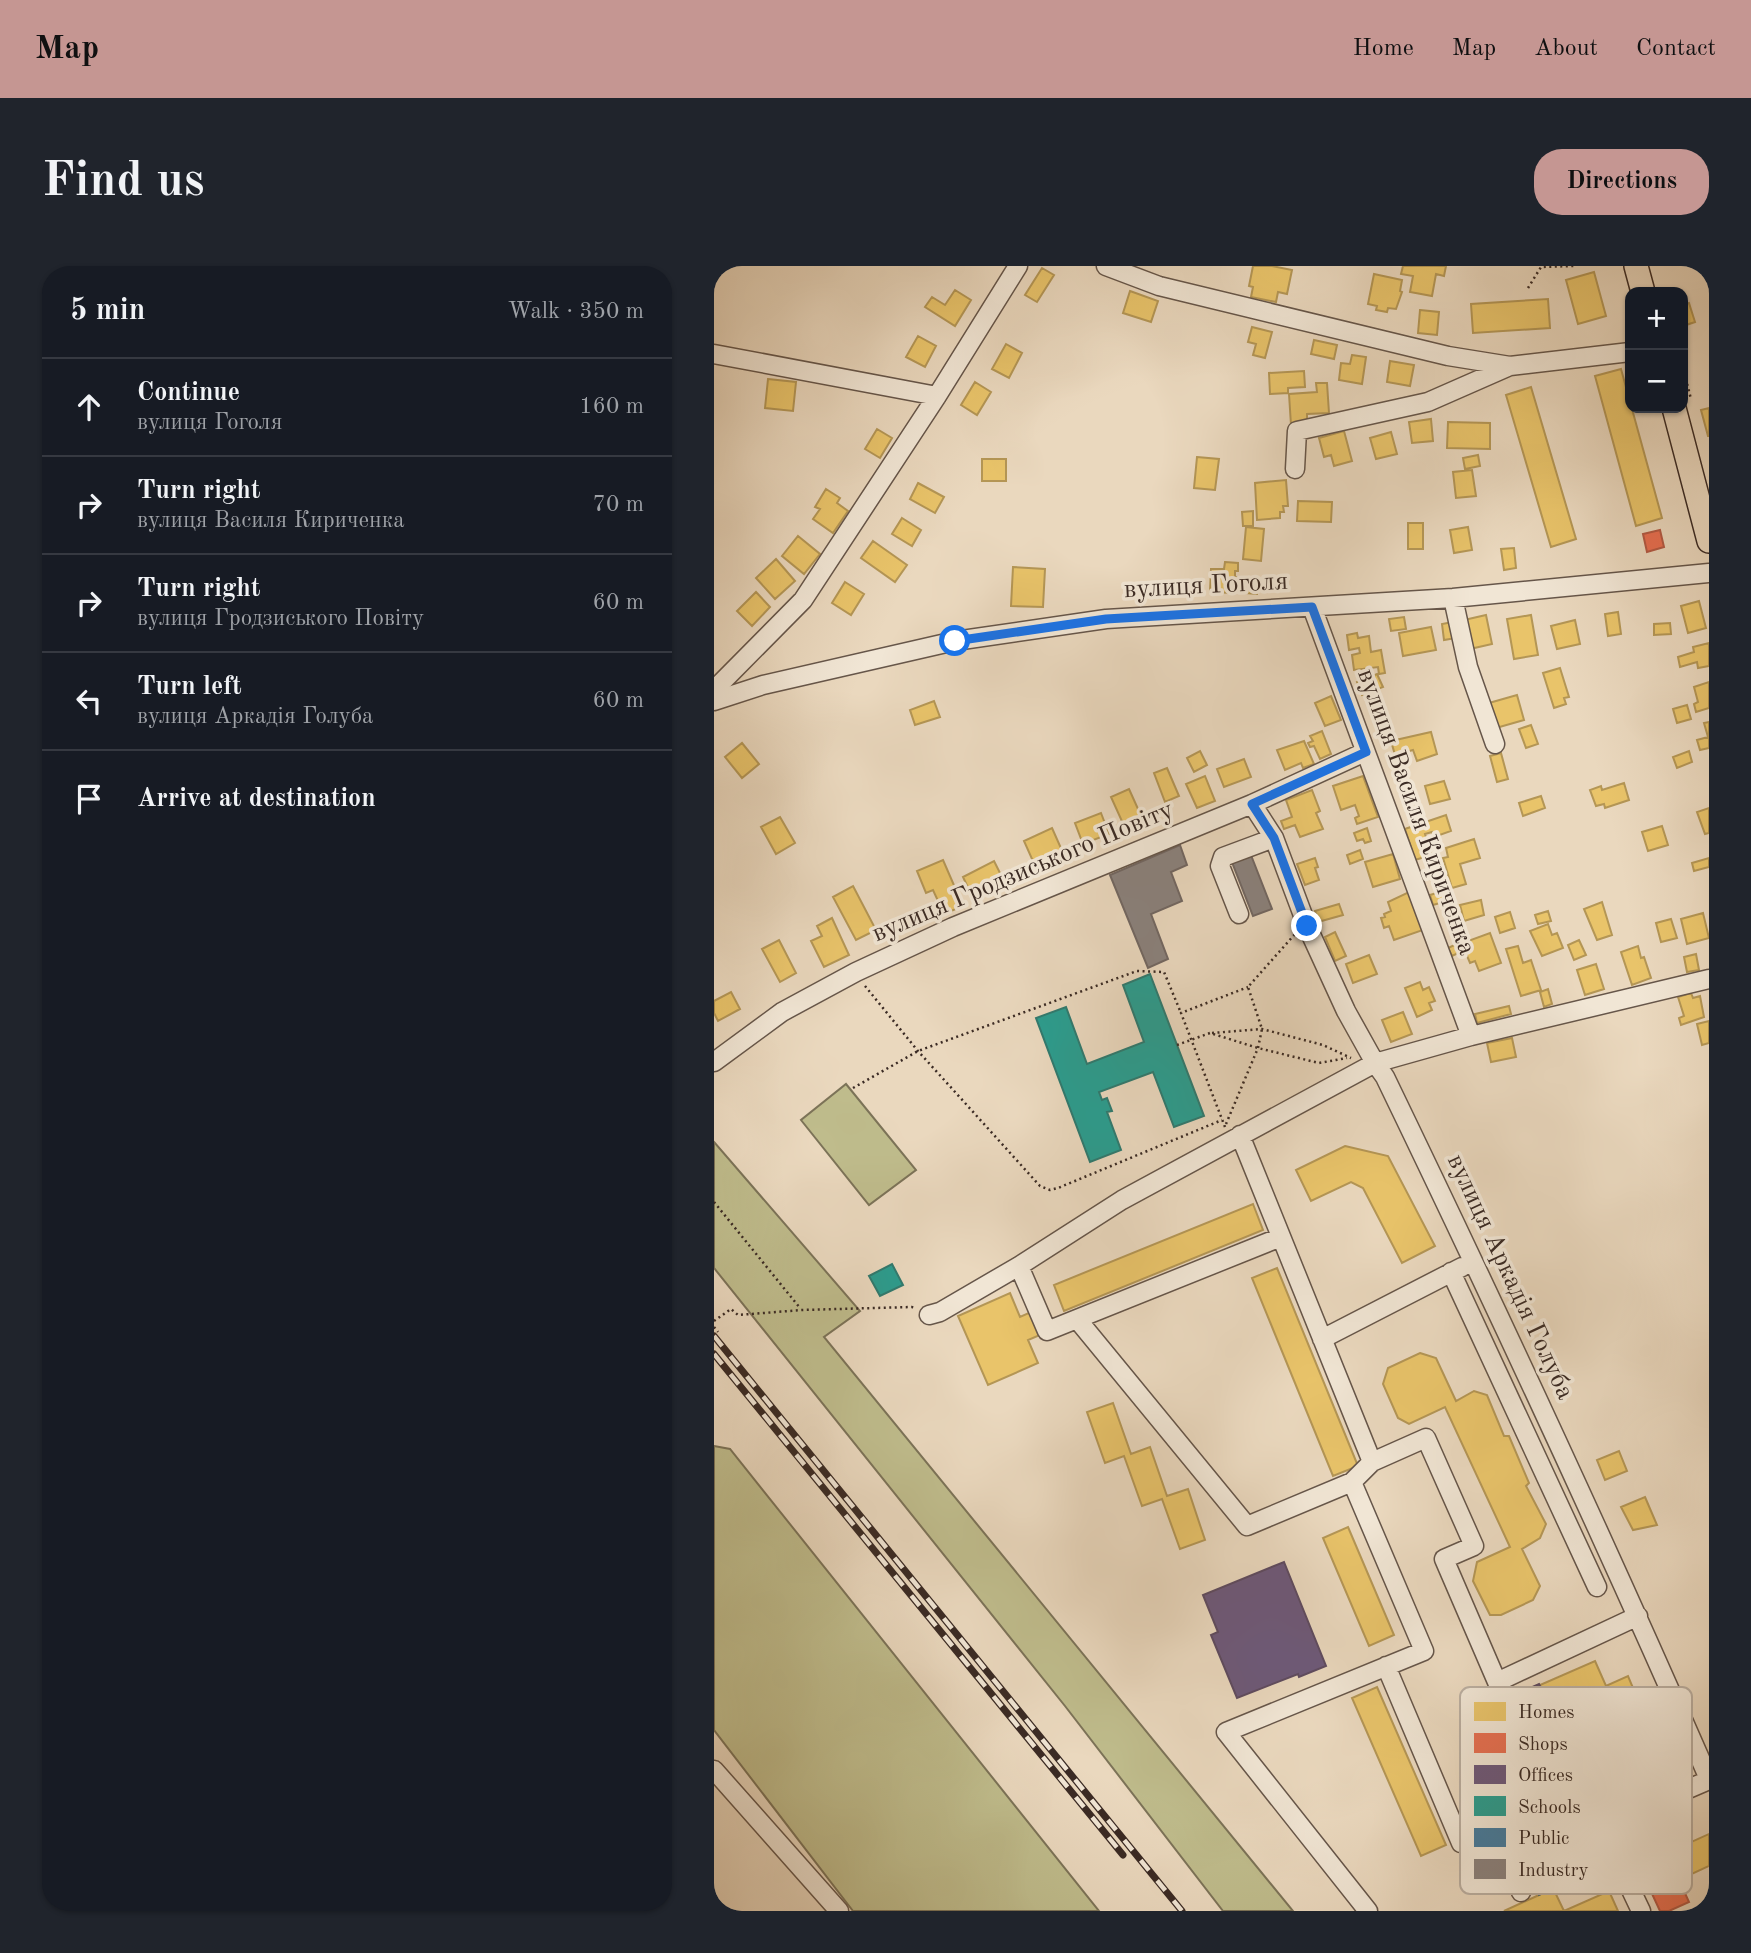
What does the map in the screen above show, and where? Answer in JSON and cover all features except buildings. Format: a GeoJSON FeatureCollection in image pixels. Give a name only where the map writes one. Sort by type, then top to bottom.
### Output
{"type":"FeatureCollection","features":[{"type":"Feature","properties":{"kind":"main road"},"geometry":{"type":"LineString","coordinates":[[1636,266],[1642,287]]}},
{"type":"Feature","properties":{"kind":"main road"},"geometry":{"type":"LineString","coordinates":[[1675,413],[1709,541]]}},
{"type":"Feature","properties":{"kind":"street"},"geometry":{"type":"LineString","coordinates":[[714,690],[803,600],[937,396],[1018,266]]}},
{"type":"Feature","properties":{"kind":"street"},"geometry":{"type":"LineString","coordinates":[[1106,266],[1172,289],[1448,356],[1510,366],[1625,353]]}},
{"type":"Feature","properties":{"kind":"street"},"geometry":{"type":"LineString","coordinates":[[714,354],[937,396]]}},
{"type":"Feature","properties":{"kind":"street"},"geometry":{"type":"LineString","coordinates":[[1295,469],[1297,431],[1427,402],[1510,366]]}},
{"type":"Feature","properties":{"kind":"street","name":"вулиця Гоголя"},"geometry":{"type":"LineString","coordinates":[[714,701],[763,685],[955,641],[1106,619],[1453,598],[1709,573]]}},
{"type":"Feature","properties":{"kind":"street"},"geometry":{"type":"LineString","coordinates":[[1453,598],[1468,667],[1496,744]]}},
{"type":"Feature","properties":{"kind":"street","name":"вулиця Василя Кириченка"},"geometry":{"type":"LineString","coordinates":[[1312,607],[1471,1036]]}},
{"type":"Feature","properties":{"kind":"street","name":"вулиця Гродзиського Повіту"},"geometry":{"type":"LineString","coordinates":[[714,1062],[782,1012],[856,972],[953,927],[1252,804],[1366,752]]}},
{"type":"Feature","properties":{"kind":"street","name":"вулиця Аркадія Голуба"},"geometry":{"type":"LineString","coordinates":[[1252,804],[1274,838],[1307,926],[1346,1011],[1385,1077],[1474,1261],[1669,1687]]}},
{"type":"Feature","properties":{"kind":"street"},"geometry":{"type":"LineString","coordinates":[[1239,914],[1220,866],[1223,857],[1274,838]]}},
{"type":"Feature","properties":{"kind":"street"},"geometry":{"type":"LineString","coordinates":[[929,1315],[940,1312],[1019,1266],[1231,1134],[1375,1063],[1471,1036],[1709,979]]}},
{"type":"Feature","properties":{"kind":"street"},"geometry":{"type":"LineString","coordinates":[[1231,1134],[1281,1237],[1372,1462]]}},
{"type":"Feature","properties":{"kind":"street"},"geometry":{"type":"LineString","coordinates":[[1019,1266],[1047,1331],[1281,1237]]}},
{"type":"Feature","properties":{"kind":"street"},"geometry":{"type":"LineString","coordinates":[[1322,1339],[1474,1261]]}},
{"type":"Feature","properties":{"kind":"street"},"geometry":{"type":"LineString","coordinates":[[1451,1272],[1597,1587]]}},
{"type":"Feature","properties":{"kind":"street"},"geometry":{"type":"LineString","coordinates":[[1077,1319],[1247,1526],[1352,1482],[1372,1462],[1426,1438],[1474,1546],[1444,1559],[1499,1687]]}},
{"type":"Feature","properties":{"kind":"street"},"geometry":{"type":"LineString","coordinates":[[1536,1455],[1559,1444]]}},
{"type":"Feature","properties":{"kind":"street"},"geometry":{"type":"LineString","coordinates":[[1352,1482],[1424,1651],[1226,1732],[1368,1911]]}},
{"type":"Feature","properties":{"kind":"street"},"geometry":{"type":"LineString","coordinates":[[1497,1682],[1638,1616]]}},
{"type":"Feature","properties":{"kind":"street"},"geometry":{"type":"LineString","coordinates":[[1386,1667],[1460,1841]]}},
{"type":"Feature","properties":{"kind":"street","name":"вулиця Аркадія Голуба"},"geometry":{"type":"LineString","coordinates":[[1692,1741],[1709,1780]]}},
{"type":"Feature","properties":{"kind":"street"},"geometry":{"type":"LineString","coordinates":[[714,1770],[839,1911]]}},
{"type":"Feature","properties":{"kind":"street"},"geometry":{"type":"LineString","coordinates":[[1692,1787],[1709,1780]]}},
{"type":"Feature","properties":{"kind":"street"},"geometry":{"type":"LineString","coordinates":[[1633,1894],[1641,1911]]}},
{"type":"Feature","properties":{"kind":"path"},"geometry":{"type":"LineString","coordinates":[[1528,288],[1541,267],[1575,266]]}},
{"type":"Feature","properties":{"kind":"path"},"geometry":{"type":"LineString","coordinates":[[1181,1013],[1248,987],[1297,931],[1307,926]]}},
{"type":"Feature","properties":{"kind":"path"},"geometry":{"type":"LineString","coordinates":[[853,1088],[918,1051],[1137,971],[1164,972],[1222,1120],[1231,1134]]}},
{"type":"Feature","properties":{"kind":"path"},"geometry":{"type":"LineString","coordinates":[[856,972],[918,1051],[1045,1189],[1058,1188],[1222,1120]]}},
{"type":"Feature","properties":{"kind":"path"},"geometry":{"type":"LineString","coordinates":[[1231,1134],[1262,1030],[1248,987]]}},
{"type":"Feature","properties":{"kind":"path"},"geometry":{"type":"LineString","coordinates":[[1177,1045],[1210,1033],[1262,1030],[1323,1045],[1350,1058],[1319,1063],[1210,1033]]}},
{"type":"Feature","properties":{"kind":"path"},"geometry":{"type":"LineString","coordinates":[[714,1202],[802,1310]]}},
{"type":"Feature","properties":{"kind":"path"},"geometry":{"type":"LineString","coordinates":[[714,1321],[731,1309],[738,1315],[912,1307],[929,1315]]}},
{"type":"Feature","properties":{"kind":"path"},"geometry":{"type":"LineString","coordinates":[[714,1327],[718,1332]]}},
{"type":"Feature","properties":{"kind":"shaded area"},"geometry":{"type":"Polygon","coordinates":[[[846,1084],[916,1170],[869,1205],[801,1120],[846,1084]]]}},
{"type":"Feature","properties":{"kind":"shaded area"},"geometry":{"type":"Polygon","coordinates":[[[714,1142],[860,1311],[824,1337],[1293,1911],[1223,1911],[1065,1706],[714,1268],[714,1142]]]}},
{"type":"Feature","properties":{"kind":"shaded area"},"geometry":{"type":"Polygon","coordinates":[[[714,1446],[730,1449],[1099,1911],[853,1911],[714,1730],[714,1446]]]}},
{"type":"Feature","properties":{"kind":"railway"},"geometry":{"type":"LineString","coordinates":[[714,1336],[1182,1911]]}},
{"type":"Feature","properties":{"kind":"railway"},"geometry":{"type":"LineString","coordinates":[[714,1354],[1123,1855]]}},
{"type":"Feature","properties":{"kind":"route"},"geometry":{"type":"LineString","coordinates":[[955,641],[1106,619],[1312,607],[1366,752],[1252,804],[1274,838],[1307,926]]}}]}
